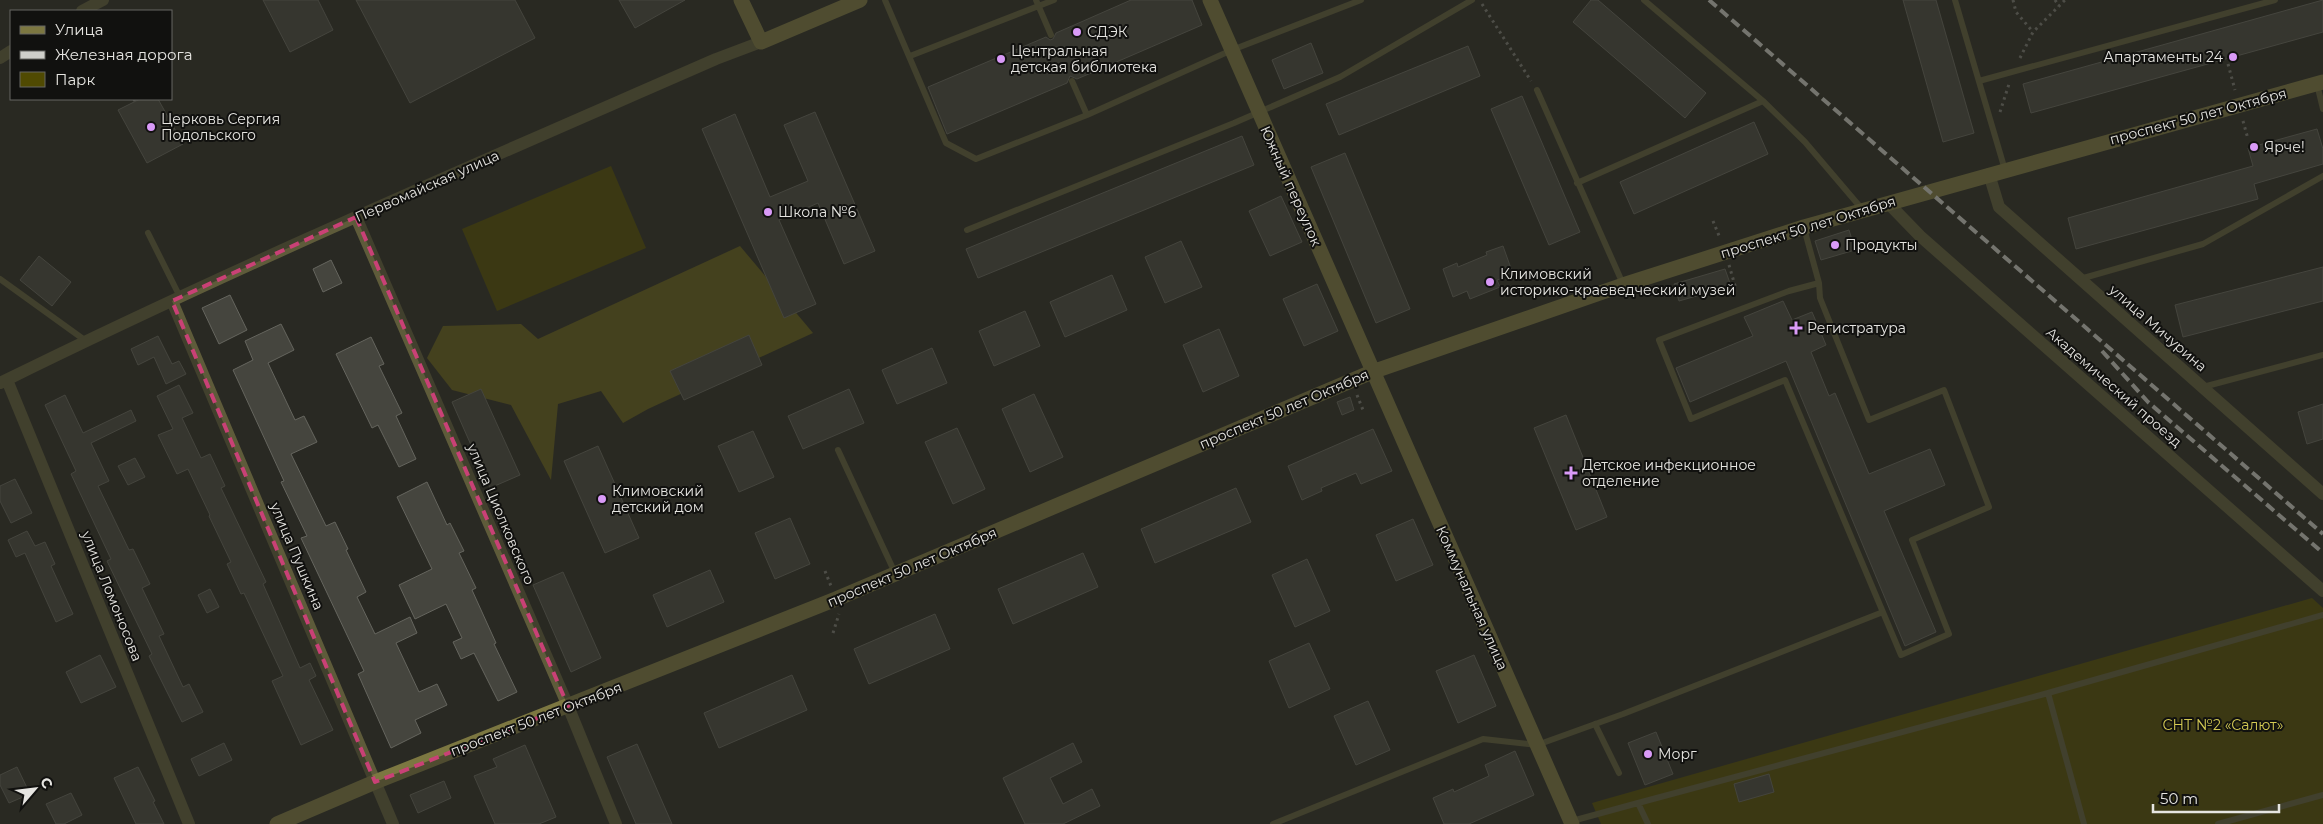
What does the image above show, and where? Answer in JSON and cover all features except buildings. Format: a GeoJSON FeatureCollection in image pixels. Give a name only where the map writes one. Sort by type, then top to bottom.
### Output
{"type":"FeatureCollection","features":[{"type":"Feature","properties":{"kind":"main road"},"geometry":{"type":"LineString","coordinates":[[741,0],[761,42]]}},
{"type":"Feature","properties":{"kind":"main road","name":"Первомайская улица"},"geometry":{"type":"LineString","coordinates":[[761,42],[860,0]]}},
{"type":"Feature","properties":{"kind":"main road","name":"Южный переулок"},"geometry":{"type":"LineString","coordinates":[[1210,0],[1372,372]]}},
{"type":"Feature","properties":{"kind":"main road","name":"проспект 50 лет Октября"},"geometry":{"type":"LineString","coordinates":[[277,824],[375,782],[896,574],[1372,372],[1623,285],[1804,227],[2320,83]]}},
{"type":"Feature","properties":{"kind":"main road","name":"Коммунальная улица"},"geometry":{"type":"LineString","coordinates":[[1372,372],[1572,823]]}},
{"type":"Feature","properties":{"kind":"street"},"geometry":{"type":"LineString","coordinates":[[84,10],[103,0]]}},
{"type":"Feature","properties":{"kind":"street","name":"Первомайская улица"},"geometry":{"type":"LineString","coordinates":[[4,382],[176,299],[356,217],[716,58],[761,42]]}},
{"type":"Feature","properties":{"kind":"street","name":"улица Мичурина"},"geometry":{"type":"LineString","coordinates":[[1989,174],[1999,207],[2323,494]]}},
{"type":"Feature","properties":{"kind":"street","name":"Академический проезд"},"geometry":{"type":"LineString","coordinates":[[1888,203],[1920,236],[2323,591]]}},
{"type":"Feature","properties":{"kind":"street","name":"улица Циолковского"},"geometry":{"type":"LineString","coordinates":[[356,217],[568,706],[616,824]]}},
{"type":"Feature","properties":{"kind":"street","name":"улица Пушкина"},"geometry":{"type":"LineString","coordinates":[[176,299],[393,824]]}},
{"type":"Feature","properties":{"kind":"street","name":"улица Ломоносова"},"geometry":{"type":"LineString","coordinates":[[4,382],[189,824]]}},
{"type":"Feature","properties":{"kind":"lane"},"geometry":{"type":"LineString","coordinates":[[885,0],[946,143],[976,159],[1087,115],[1232,50],[1357,1]]}},
{"type":"Feature","properties":{"kind":"lane"},"geometry":{"type":"LineString","coordinates":[[910,56],[1037,3],[1054,0]]}},
{"type":"Feature","properties":{"kind":"lane"},"geometry":{"type":"LineString","coordinates":[[967,230],[1259,112],[1340,77],[1472,0]]}},
{"type":"Feature","properties":{"kind":"lane"},"geometry":{"type":"LineString","coordinates":[[1644,0],[1763,101],[1804,142],[1863,210]]}},
{"type":"Feature","properties":{"kind":"lane"},"geometry":{"type":"LineString","coordinates":[[1955,0],[2005,170]]}},
{"type":"Feature","properties":{"kind":"lane"},"geometry":{"type":"LineString","coordinates":[[1979,81],[2275,0]]}},
{"type":"Feature","properties":{"kind":"lane"},"geometry":{"type":"LineString","coordinates":[[1037,3],[1051,35]]}},
{"type":"Feature","properties":{"kind":"lane"},"geometry":{"type":"LineString","coordinates":[[1072,81],[1087,115]]}},
{"type":"Feature","properties":{"kind":"lane"},"geometry":{"type":"LineString","coordinates":[[2320,83],[2323,109]]}},
{"type":"Feature","properties":{"kind":"lane"},"geometry":{"type":"LineString","coordinates":[[1536,90],[1623,285]]}},
{"type":"Feature","properties":{"kind":"lane"},"geometry":{"type":"LineString","coordinates":[[1577,183],[1763,101]]}},
{"type":"Feature","properties":{"kind":"lane"},"geometry":{"type":"LineString","coordinates":[[2079,279],[2202,244],[2323,176]]}},
{"type":"Feature","properties":{"kind":"lane"},"geometry":{"type":"LineString","coordinates":[[1804,227],[1819,283],[1820,298],[1869,420],[1944,390],[1989,506],[1912,540],[1949,634],[1901,655],[1785,380],[1692,419],[1658,340],[1789,291],[1819,283]]}},
{"type":"Feature","properties":{"kind":"lane"},"geometry":{"type":"LineString","coordinates":[[148,233],[176,299]]}},
{"type":"Feature","properties":{"kind":"lane"},"geometry":{"type":"LineString","coordinates":[[0,278],[87,342]]}},
{"type":"Feature","properties":{"kind":"lane"},"geometry":{"type":"LineString","coordinates":[[2203,387],[2323,354]]}},
{"type":"Feature","properties":{"kind":"lane"},"geometry":{"type":"LineString","coordinates":[[838,450],[896,574]]}},
{"type":"Feature","properties":{"kind":"lane"},"geometry":{"type":"LineString","coordinates":[[1273,824],[1483,739],[1537,745],[1883,612]]}},
{"type":"Feature","properties":{"kind":"lane"},"geometry":{"type":"LineString","coordinates":[[1572,823],[1638,803],[2048,693],[2323,615]]}},
{"type":"Feature","properties":{"kind":"lane"},"geometry":{"type":"LineString","coordinates":[[2048,693],[2084,824]]}},
{"type":"Feature","properties":{"kind":"lane"},"geometry":{"type":"LineString","coordinates":[[1595,724],[1619,774]]}},
{"type":"Feature","properties":{"kind":"lane"},"geometry":{"type":"LineString","coordinates":[[2218,824],[2323,795]]}},
{"type":"Feature","properties":{"kind":"lane"},"geometry":{"type":"LineString","coordinates":[[1638,803],[1648,824]]}},
{"type":"Feature","properties":{"kind":"path"},"geometry":{"type":"LineString","coordinates":[[1480,0],[1536,90]]}},
{"type":"Feature","properties":{"kind":"path"},"geometry":{"type":"LineString","coordinates":[[2013,0],[2016,12],[2033,32]]}},
{"type":"Feature","properties":{"kind":"path"},"geometry":{"type":"LineString","coordinates":[[2055,0],[2059,6]]}},
{"type":"Feature","properties":{"kind":"path"},"geometry":{"type":"LineString","coordinates":[[1354,389],[1363,410]]}},
{"type":"Feature","properties":{"kind":"path"},"geometry":{"type":"LineString","coordinates":[[825,571],[832,588]]}},
{"type":"Feature","properties":{"kind":"path"},"geometry":{"type":"LineString","coordinates":[[833,633],[841,610]]}},
{"type":"Feature","properties":{"kind":"highlighted area"},"geometry":{"type":"Polygon","coordinates":[[[356,217],[568,706],[375,782],[172,301],[356,217]]]}},
{"type":"Feature","properties":{"kind":"green space"},"geometry":{"type":"Polygon","coordinates":[[[611,166],[646,248],[497,311],[462,229],[611,166]]]}},
{"type":"Feature","properties":{"kind":"green space","name":"СНТ №2 «Салют»"},"geometry":{"type":"Polygon","coordinates":[[[2312,598],[2323,608],[2323,824],[1601,824],[1592,803],[2312,598]]]}},
{"type":"Feature","properties":{"kind":"shaded area"},"geometry":{"type":"Polygon","coordinates":[[[740,246],[813,333],[648,409],[623,423],[601,391],[558,404],[551,480],[511,405],[452,390],[427,358],[443,326],[521,324],[538,339],[740,246]]]}},
{"type":"Feature","properties":{"kind":"railway"},"geometry":{"type":"LineString","coordinates":[[1709,0],[2323,534]]}},
{"type":"Feature","properties":{"kind":"railway"},"geometry":{"type":"LineString","coordinates":[[2102,351],[2148,402],[2323,553]]}},
{"type":"Feature","properties":{"kind":"place","name":"СДЭК"},"geometry":{"type":"Point","coordinates":[1077,32]}},
{"type":"Feature","properties":{"kind":"place","name":"Апартаменты 24"},"geometry":{"type":"Point","coordinates":[2233,57]}},
{"type":"Feature","properties":{"kind":"place","name":"Центральная детская библиотека"},"geometry":{"type":"Point","coordinates":[1001,59]}},
{"type":"Feature","properties":{"kind":"place","name":"Церковь Сергия Подольского"},"geometry":{"type":"Point","coordinates":[151,127]}},
{"type":"Feature","properties":{"kind":"place","name":"Ярче!"},"geometry":{"type":"Point","coordinates":[2254,147]}},
{"type":"Feature","properties":{"kind":"place","name":"Школа №6"},"geometry":{"type":"Point","coordinates":[768,212]}},
{"type":"Feature","properties":{"kind":"place","name":"Продукты"},"geometry":{"type":"Point","coordinates":[1835,245]}},
{"type":"Feature","properties":{"kind":"place","name":"Климовский историко-краеведческий музей"},"geometry":{"type":"Point","coordinates":[1490,282]}},
{"type":"Feature","properties":{"kind":"place","name":"Регистратура"},"geometry":{"type":"Point","coordinates":[1796,328]}},
{"type":"Feature","properties":{"kind":"place","name":"Детское инфекционное отделение"},"geometry":{"type":"Point","coordinates":[1571,473]}},
{"type":"Feature","properties":{"kind":"place","name":"Климовский детский дом"},"geometry":{"type":"Point","coordinates":[602,499]}},
{"type":"Feature","properties":{"kind":"place","name":"Морг"},"geometry":{"type":"Point","coordinates":[1648,754]}}]}
